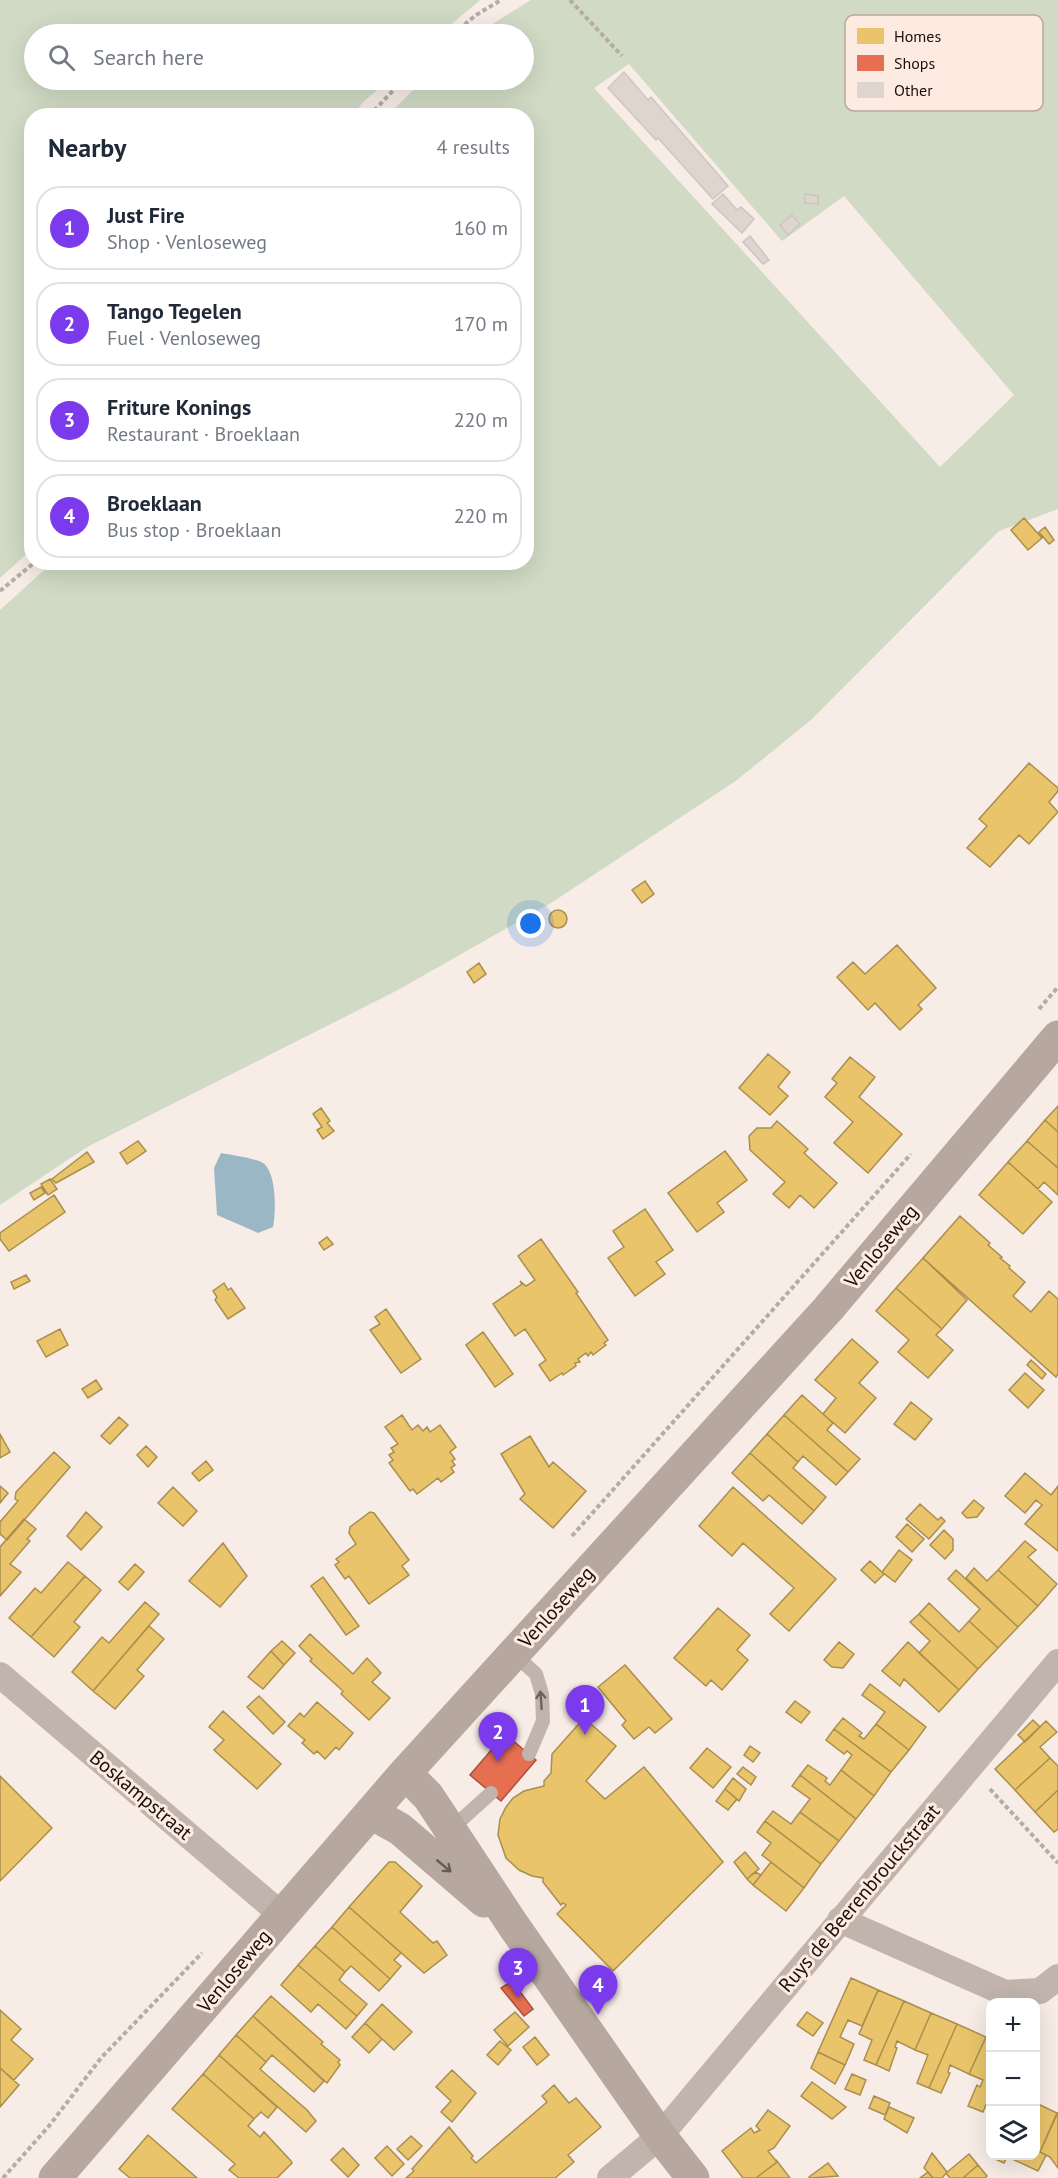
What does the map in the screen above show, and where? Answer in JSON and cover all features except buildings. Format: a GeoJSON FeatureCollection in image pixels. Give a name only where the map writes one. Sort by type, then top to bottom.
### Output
{"type":"FeatureCollection","features":[{"type":"Feature","properties":{"kind":"main road","name":"Venloseweg"},"geometry":{"type":"LineString","coordinates":[[55,2178],[405,1773],[835,1301],[1058,1037]]}},
{"type":"Feature","properties":{"kind":"main road"},"geometry":{"type":"LineString","coordinates":[[405,1773],[428,1796],[513,1925],[660,2136],[693,2178]]}},
{"type":"Feature","properties":{"kind":"main road"},"geometry":{"type":"LineString","coordinates":[[371,1813],[400,1829],[513,1925]]}},
{"type":"Feature","properties":{"kind":"street","name":"Ruys de Beerenbrouckstraat"},"geometry":{"type":"LineString","coordinates":[[610,2178],[660,2136],[1058,1662]]}},
{"type":"Feature","properties":{"kind":"street","name":"Boskampstraat"},"geometry":{"type":"LineString","coordinates":[[0,1675],[282,1915]]}},
{"type":"Feature","properties":{"kind":"street"},"geometry":{"type":"LineString","coordinates":[[840,1920],[1005,1993],[1040,1991],[1058,1977]]}},
{"type":"Feature","properties":{"kind":"lane"},"geometry":{"type":"LineString","coordinates":[[513,1654],[536,1674],[542,1694],[543,1721],[529,1754]]}},
{"type":"Feature","properties":{"kind":"lane"},"geometry":{"type":"LineString","coordinates":[[450,1830],[491,1793]]}},
{"type":"Feature","properties":{"kind":"path"},"geometry":{"type":"LineString","coordinates":[[465,24],[501,0]]}},
{"type":"Feature","properties":{"kind":"path"},"geometry":{"type":"LineString","coordinates":[[570,0],[622,56]]}},
{"type":"Feature","properties":{"kind":"path"},"geometry":{"type":"LineString","coordinates":[[377,108],[394,90]]}},
{"type":"Feature","properties":{"kind":"path"},"geometry":{"type":"LineString","coordinates":[[0,591],[25,570]]}},
{"type":"Feature","properties":{"kind":"path"},"geometry":{"type":"LineString","coordinates":[[1032,1017],[1058,987]]}},
{"type":"Feature","properties":{"kind":"path"},"geometry":{"type":"LineString","coordinates":[[568,1540],[915,1150]]}},
{"type":"Feature","properties":{"kind":"path"},"geometry":{"type":"LineString","coordinates":[[969,1767],[1058,1863]]}},
{"type":"Feature","properties":{"kind":"path"},"geometry":{"type":"LineString","coordinates":[[3,2178],[49,2126],[101,2058],[203,1952]]}},
{"type":"Feature","properties":{"kind":"green space"},"geometry":{"type":"Polygon","coordinates":[[[0,0],[480,0],[452,24],[24,24],[24,90],[377,90],[358,108],[24,108],[24,556],[0,578],[0,0]]]}},
{"type":"Feature","properties":{"kind":"green space"},"geometry":{"type":"Polygon","coordinates":[[[531,0],[1058,0],[1058,509],[999,531],[812,719],[737,780],[551,903],[396,991],[87,1147],[0,1205],[0,610],[44,570],[534,570],[534,108],[395,108],[413,90],[534,90],[534,24],[492,24],[531,0]],[[629,64],[594,88],[940,467],[1014,395],[844,196],[782,241],[629,64]]]}},
{"type":"Feature","properties":{"kind":"water"},"geometry":{"type":"Polygon","coordinates":[[[221,1153],[254,1160],[263,1163],[268,1168],[274,1193],[273,1227],[258,1233],[217,1215],[214,1168],[221,1153]]]}},
{"type":"Feature","properties":{"kind":"place","name":"Just Fire"},"geometry":{"type":"Point","coordinates":[585,1735]}},
{"type":"Feature","properties":{"kind":"place","name":"Tango Tegelen"},"geometry":{"type":"Point","coordinates":[498,1762]}},
{"type":"Feature","properties":{"kind":"place","name":"Friture Konings"},"geometry":{"type":"Point","coordinates":[518,1998]}},
{"type":"Feature","properties":{"kind":"place","name":"Broeklaan"},"geometry":{"type":"Point","coordinates":[598,2015]}}]}
